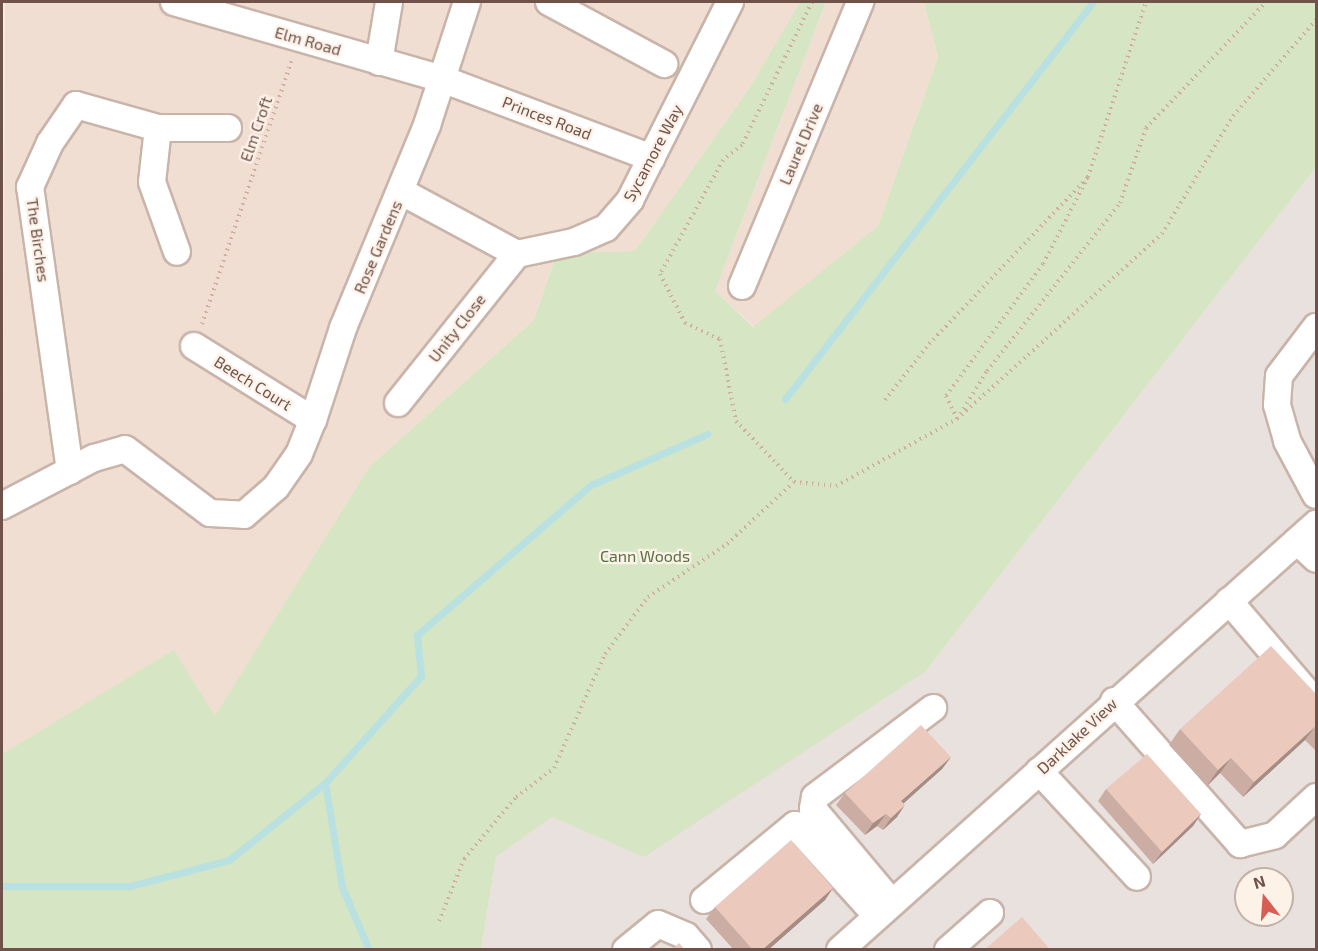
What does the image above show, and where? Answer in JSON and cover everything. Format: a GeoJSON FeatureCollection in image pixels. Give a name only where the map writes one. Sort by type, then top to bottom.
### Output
{"type":"FeatureCollection","features":[{"type":"Feature","properties":{"kind":"street","name":"Elm Road"},"geometry":{"type":"LineString","coordinates":[[174,2],[442,78]]}},
{"type":"Feature","properties":{"kind":"street"},"geometry":{"type":"LineString","coordinates":[[379,62],[389,2]]}},
{"type":"Feature","properties":{"kind":"street","name":"Rose Gardens"},"geometry":{"type":"LineString","coordinates":[[70,471],[125,449],[210,513],[244,515],[276,487],[299,454],[313,420],[343,328],[402,192],[467,2]]}},
{"type":"Feature","properties":{"kind":"street"},"geometry":{"type":"LineString","coordinates":[[549,2],[664,64]]}},
{"type":"Feature","properties":{"kind":"street","name":"Sycamore Way"},"geometry":{"type":"LineString","coordinates":[[517,254],[574,242],[606,228],[630,200],[730,2]]}},
{"type":"Feature","properties":{"kind":"street","name":"Laurel Drive"},"geometry":{"type":"LineString","coordinates":[[742,286],[861,2]]}},
{"type":"Feature","properties":{"kind":"street","name":"Princes Road"},"geometry":{"type":"LineString","coordinates":[[442,78],[652,158]]}},
{"type":"Feature","properties":{"kind":"street","name":"The Birches"},"geometry":{"type":"LineString","coordinates":[[70,471],[30,187],[76,105],[158,128],[228,128]]}},
{"type":"Feature","properties":{"kind":"street"},"geometry":{"type":"LineString","coordinates":[[158,128],[152,182],[177,252]]}},
{"type":"Feature","properties":{"kind":"street"},"geometry":{"type":"LineString","coordinates":[[402,192],[517,254]]}},
{"type":"Feature","properties":{"kind":"street","name":"Unity Close"},"geometry":{"type":"LineString","coordinates":[[398,403],[517,254]]}},
{"type":"Feature","properties":{"kind":"street"},"geometry":{"type":"LineString","coordinates":[[1315,334],[1279,376],[1277,405],[1287,441],[1317,495]]}},
{"type":"Feature","properties":{"kind":"street","name":"Beech Court"},"geometry":{"type":"LineString","coordinates":[[194,346],[313,420]]}},
{"type":"Feature","properties":{"kind":"street"},"geometry":{"type":"LineString","coordinates":[[2,506],[70,471]]}},
{"type":"Feature","properties":{"kind":"street","name":"Darklake View"},"geometry":{"type":"LineString","coordinates":[[840,950],[1114,701],[1317,524]]}},
{"type":"Feature","properties":{"kind":"street"},"geometry":{"type":"LineString","coordinates":[[1297,541],[1317,559]]}},
{"type":"Feature","properties":{"kind":"street"},"geometry":{"type":"LineString","coordinates":[[1229,601],[1317,703]]}},
{"type":"Feature","properties":{"kind":"street"},"geometry":{"type":"LineString","coordinates":[[1114,701],[1240,844],[1275,835],[1317,797]]}},
{"type":"Feature","properties":{"kind":"street"},"geometry":{"type":"LineString","coordinates":[[884,910],[813,809],[815,797],[933,708]]}},
{"type":"Feature","properties":{"kind":"street"},"geometry":{"type":"LineString","coordinates":[[1039,771],[1137,877]]}},
{"type":"Feature","properties":{"kind":"street"},"geometry":{"type":"LineString","coordinates":[[704,900],[795,825],[884,910]]}},
{"type":"Feature","properties":{"kind":"street"},"geometry":{"type":"LineString","coordinates":[[948,950],[990,913]]}},
{"type":"Feature","properties":{"kind":"street"},"geometry":{"type":"LineString","coordinates":[[626,950],[658,924],[686,936],[698,950]]}},
{"type":"Feature","properties":{"kind":"path"},"geometry":{"type":"LineString","coordinates":[[812,2],[742,145],[723,160],[660,274],[685,323],[720,339],[736,421],[794,482],[836,486],[957,419],[1162,234],[1233,116],[1317,20]]}},
{"type":"Feature","properties":{"kind":"path"},"geometry":{"type":"LineString","coordinates":[[957,419],[946,396],[1043,264],[1088,177],[1146,2]]}},
{"type":"Feature","properties":{"kind":"path"},"geometry":{"type":"LineString","coordinates":[[957,419],[1120,203],[1146,128],[1266,2]]}},
{"type":"Feature","properties":{"kind":"path","name":"Elm Croft"},"geometry":{"type":"LineString","coordinates":[[194,346],[299,38]]}},
{"type":"Feature","properties":{"kind":"path"},"geometry":{"type":"LineString","coordinates":[[885,400],[929,344],[1088,177]]}},
{"type":"Feature","properties":{"kind":"path"},"geometry":{"type":"LineString","coordinates":[[439,921],[464,859],[516,797],[554,768],[605,654],[648,597],[727,544],[794,482]]}},
{"type":"Feature","properties":{"kind":"shaded area"},"geometry":{"type":"Polygon","coordinates":[[[5,2],[800,2],[748,90],[635,251],[557,253],[534,320],[369,467],[215,717],[80,707],[2,754],[5,2]]]}},
{"type":"Feature","properties":{"kind":"shaded area"},"geometry":{"type":"Polygon","coordinates":[[[826,2],[924,2],[938,57],[878,226],[754,327],[715,291],[826,2]]]}},
{"type":"Feature","properties":{"kind":"shaded area"},"geometry":{"type":"Polygon","coordinates":[[[1316,167],[1316,949],[481,950],[496,857],[552,817],[644,856],[925,672],[1316,167]]]}},
{"type":"Feature","properties":{"kind":"green space","name":"Cann Woods"},"geometry":{"type":"Polygon","coordinates":[[[800,2],[826,2],[715,291],[753,327],[878,226],[938,57],[924,2],[1316,2],[1316,167],[925,672],[644,857],[552,817],[496,857],[481,949],[2,949],[2,754],[174,650],[215,716],[369,467],[534,320],[557,253],[635,251],[748,90],[800,2]]]}},
{"type":"Feature","properties":{"kind":"building"},"geometry":{"type":"Polygon","coordinates":[[[1271,646],[1317,695],[1317,725],[1254,782],[1231,758],[1218,770],[1180,729],[1271,646]]]}},
{"type":"Feature","properties":{"kind":"building"},"geometry":{"type":"Polygon","coordinates":[[[921,725],[951,757],[901,801],[905,805],[891,818],[886,814],[873,823],[845,793],[921,725]]]}},
{"type":"Feature","properties":{"kind":"building"},"geometry":{"type":"Polygon","coordinates":[[[1147,754],[1201,814],[1162,852],[1106,789],[1147,754]]]}},
{"type":"Feature","properties":{"kind":"building"},"geometry":{"type":"Polygon","coordinates":[[[791,840],[833,888],[762,950],[753,950],[715,907],[791,840]]]}},
{"type":"Feature","properties":{"kind":"building"},"geometry":{"type":"Polygon","coordinates":[[[1022,917],[1048,947],[1046,950],[984,950],[1022,917]]]}},
{"type":"Feature","properties":{"kind":"building"},"geometry":{"type":"Polygon","coordinates":[[[679,943],[685,950],[672,950],[679,943]]]}},
{"type":"Feature","properties":{"kind":"waterway"},"geometry":{"type":"LineString","coordinates":[[785,399],[1093,2]]}},
{"type":"Feature","properties":{"kind":"waterway"},"geometry":{"type":"LineString","coordinates":[[2,886],[130,886],[229,860],[325,783],[421,676],[417,635],[591,485],[707,434]]}},
{"type":"Feature","properties":{"kind":"waterway"},"geometry":{"type":"LineString","coordinates":[[325,783],[342,887],[369,950]]}}]}
